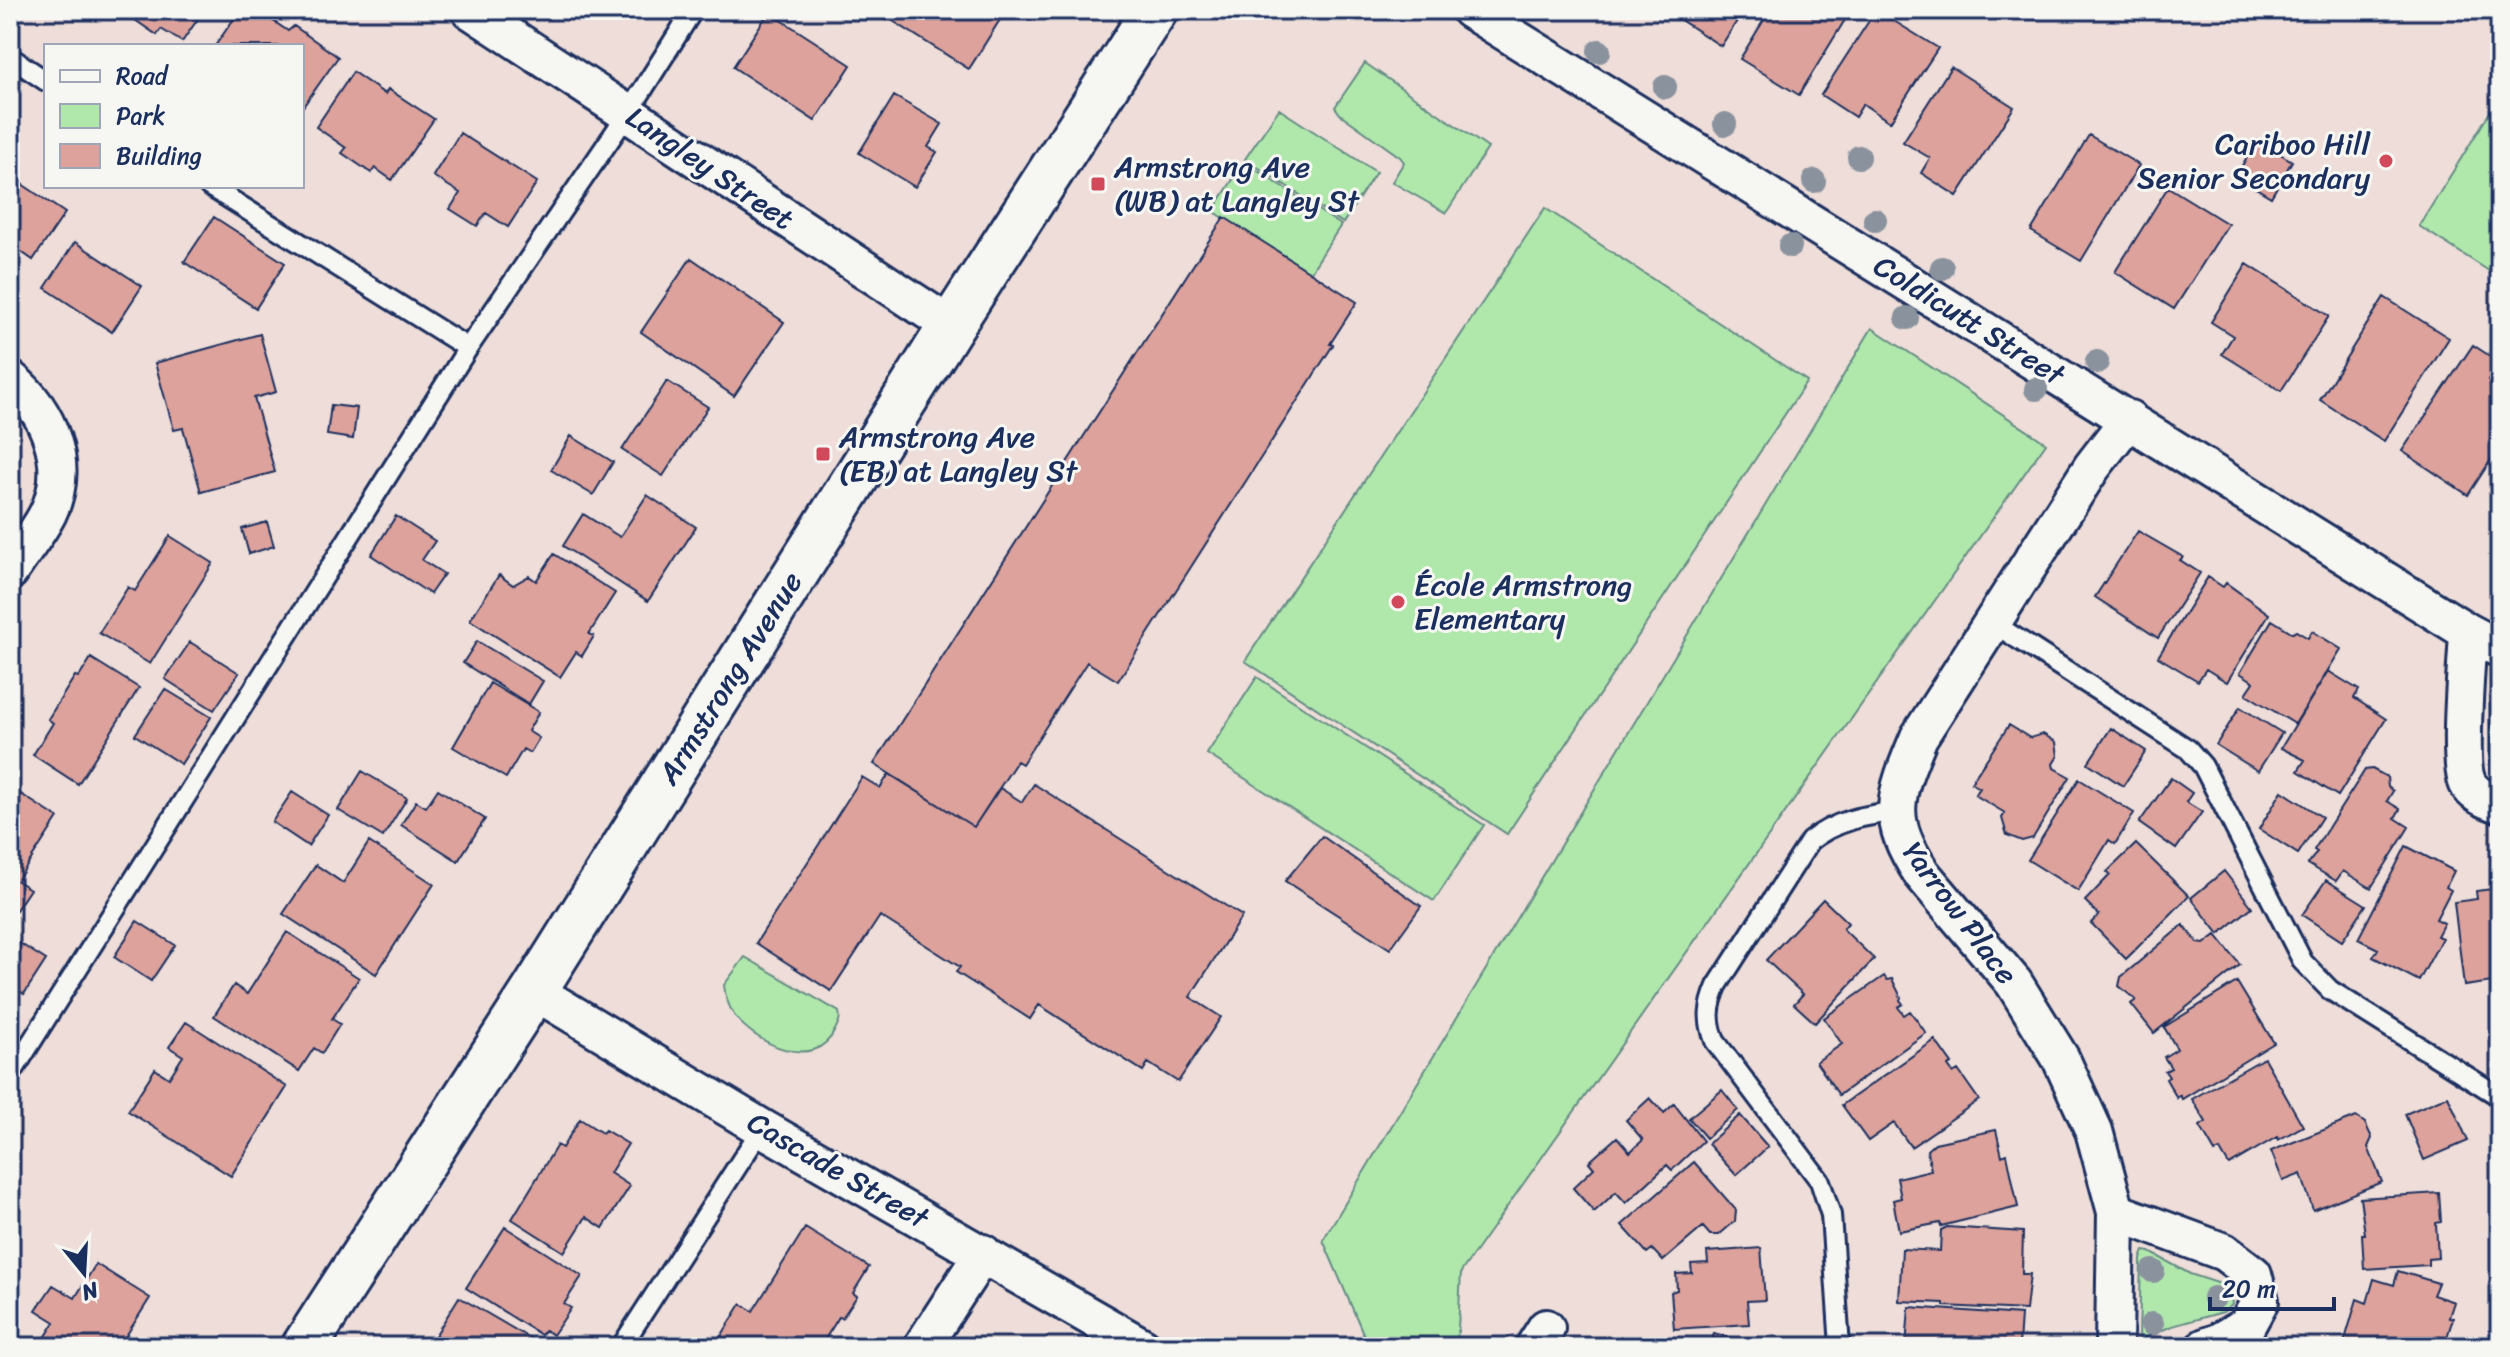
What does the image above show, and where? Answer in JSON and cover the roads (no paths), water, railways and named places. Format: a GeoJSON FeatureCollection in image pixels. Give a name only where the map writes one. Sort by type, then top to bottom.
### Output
{"type":"FeatureCollection","features":[{"type":"Feature","properties":{"kind":"street","name":"Langley Street"},"geometry":{"type":"LineString","coordinates":[[470,10],[951,326]]}},
{"type":"Feature","properties":{"kind":"street","name":"Armstrong Avenue"},"geometry":{"type":"LineString","coordinates":[[304,1347],[534,991],[951,326],[1155,10]]}},
{"type":"Feature","properties":{"kind":"street","name":"Coldicutt Street"},"geometry":{"type":"LineString","coordinates":[[1470,10],[2468,632],[2500,649]]}},
{"type":"Feature","properties":{"kind":"street"},"geometry":{"type":"LineString","coordinates":[[10,379],[29,398],[47,424],[54,444],[58,473],[47,515],[10,571]]}},
{"type":"Feature","properties":{"kind":"street","name":"Yarrow Place"},"geometry":{"type":"LineString","coordinates":[[2114,1347],[2116,1212],[2094,1131],[2061,1059],[2014,983],[1922,874],[1903,842],[1897,811],[1903,775],[1919,737],[2092,467],[2129,419]]}},
{"type":"Feature","properties":{"kind":"street"},"geometry":{"type":"LineString","coordinates":[[2468,632],[2463,759],[2469,785],[2487,800],[2500,804]]}},
{"type":"Feature","properties":{"kind":"street","name":"Cascade Street"},"geometry":{"type":"LineString","coordinates":[[534,991],[762,1128],[1143,1347]]}},
{"type":"Feature","properties":{"kind":"street"},"geometry":{"type":"LineString","coordinates":[[2116,1212],[2224,1252],[2253,1274],[2260,1301],[2247,1325],[2205,1347]]}},
{"type":"Feature","properties":{"kind":"street"},"geometry":{"type":"LineString","coordinates":[[922,1347],[983,1253]]}},
{"type":"Feature","properties":{"kind":"lane"},"geometry":{"type":"LineString","coordinates":[[10,1076],[468,348],[628,113],[693,10]]}},
{"type":"Feature","properties":{"kind":"lane"},"geometry":{"type":"LineString","coordinates":[[10,57],[44,80]]}},
{"type":"Feature","properties":{"kind":"lane"},"geometry":{"type":"LineString","coordinates":[[212,188],[468,348]]}},
{"type":"Feature","properties":{"kind":"lane"},"geometry":{"type":"LineString","coordinates":[[1993,623],[2188,749],[2203,766],[2303,962],[2330,990],[2500,1097]]}},
{"type":"Feature","properties":{"kind":"lane"},"geometry":{"type":"LineString","coordinates":[[1840,1347],[1831,1215],[1820,1181],[1715,1041],[1708,1023],[1709,1005],[1717,986],[1810,841],[1826,828],[1842,821],[1897,811]]}},
{"type":"Feature","properties":{"kind":"lane"},"geometry":{"type":"LineString","coordinates":[[621,1347],[762,1128]]}},
{"type":"Feature","properties":{"kind":"place","name":"Cariboo Hill Senior Secondary"},"geometry":{"type":"Point","coordinates":[2386,161]}},
{"type":"Feature","properties":{"kind":"place","name":"Armstrong Ave (WB) at Langley St"},"geometry":{"type":"Point","coordinates":[1098,184]}},
{"type":"Feature","properties":{"kind":"place","name":"Armstrong Ave (EB) at Langley St"},"geometry":{"type":"Point","coordinates":[823,454]}},
{"type":"Feature","properties":{"kind":"place","name":"École Armstrong Elementary"},"geometry":{"type":"Point","coordinates":[1398,602]}}]}
